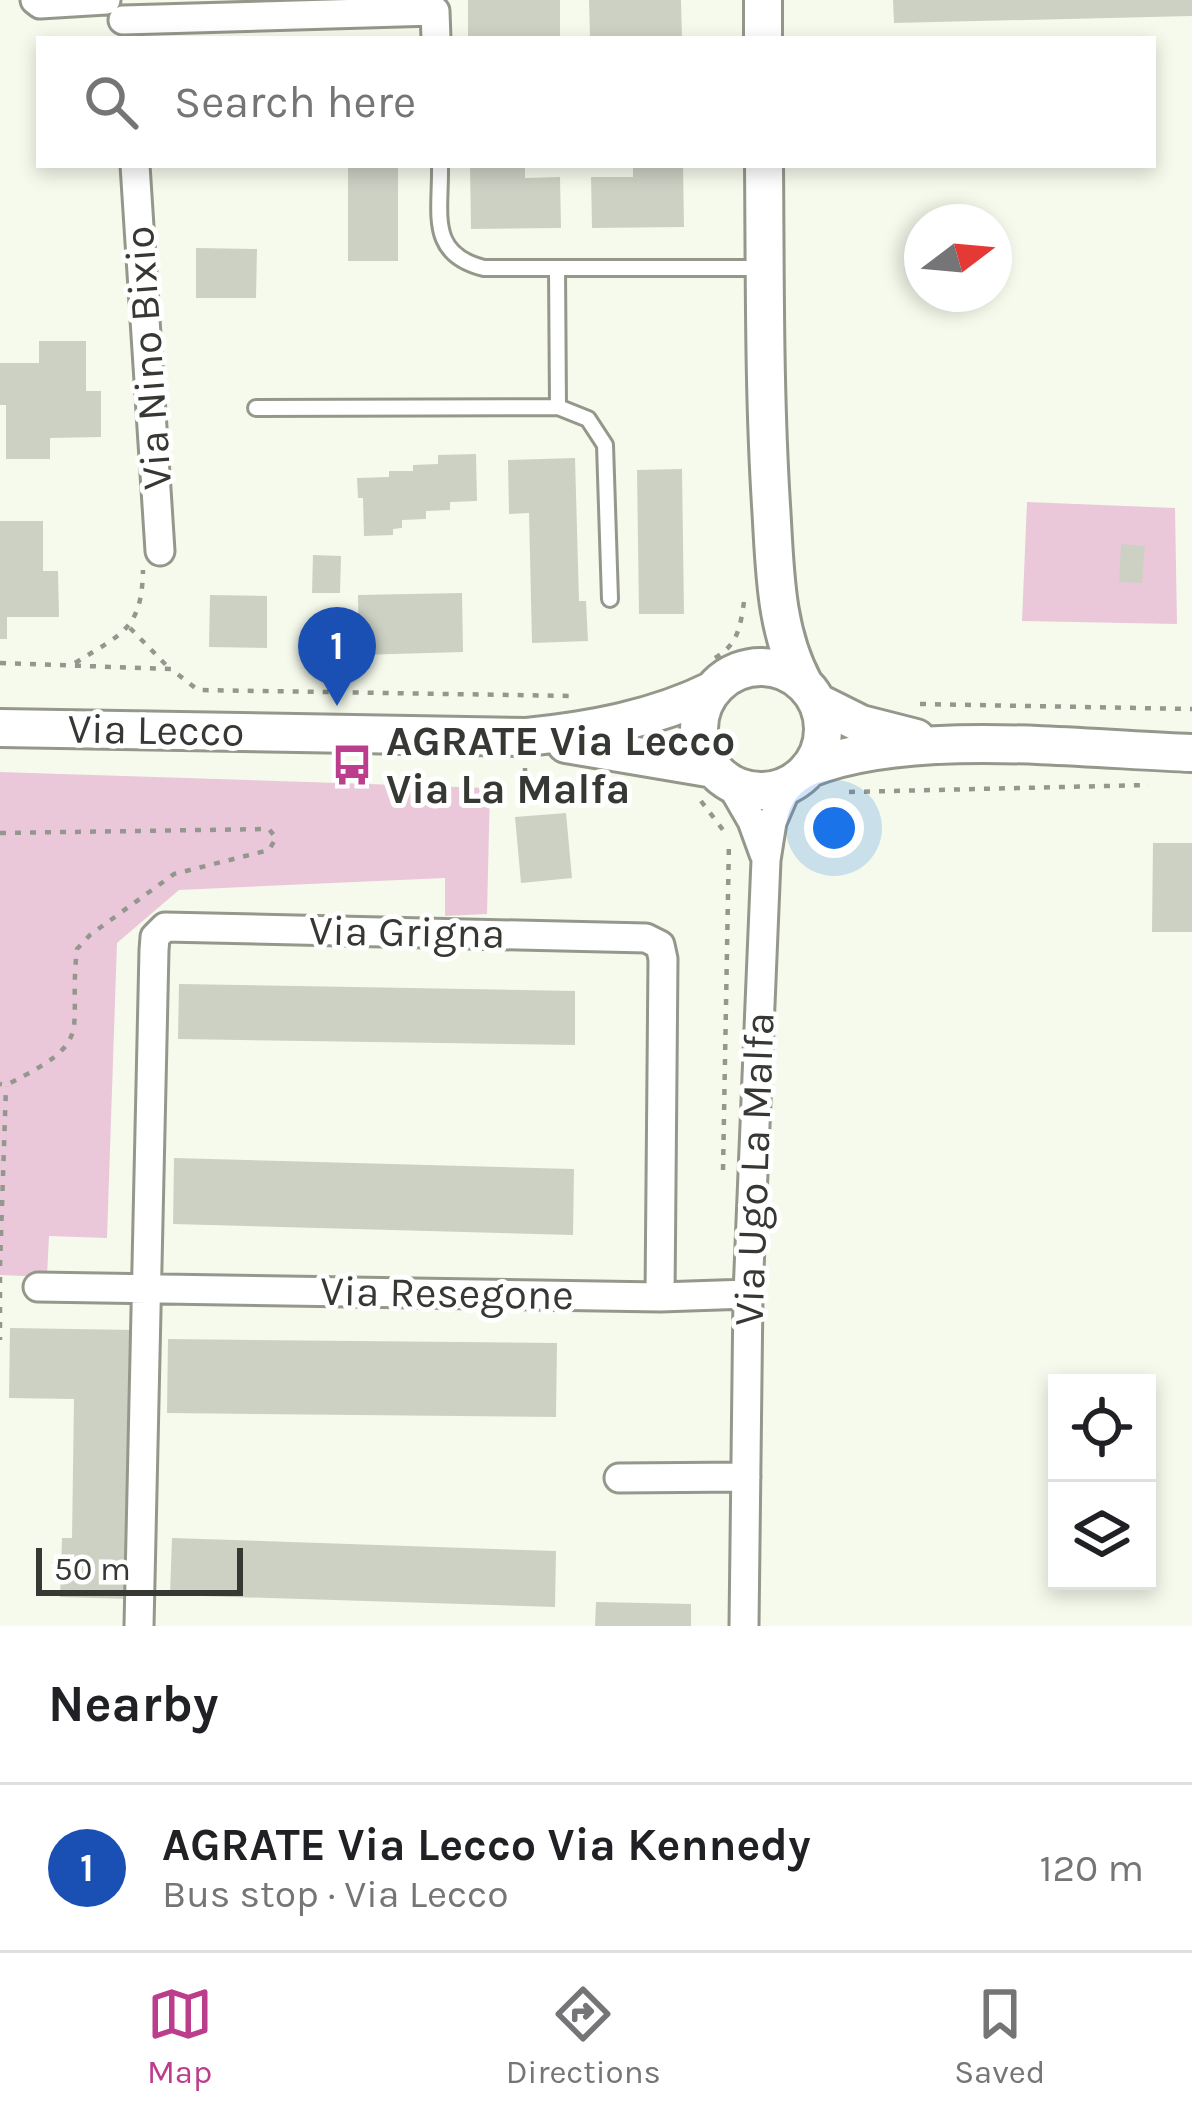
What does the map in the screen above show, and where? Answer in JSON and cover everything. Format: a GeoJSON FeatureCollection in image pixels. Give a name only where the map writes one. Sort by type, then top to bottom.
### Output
{"type":"FeatureCollection","features":[{"type":"Feature","properties":{"kind":"street"},"geometry":{"type":"LineString","coordinates":[[35,0],[119,15],[435,11],[436,36]]}},
{"type":"Feature","properties":{"kind":"street"},"geometry":{"type":"LineString","coordinates":[[763,0],[763,36]]}},
{"type":"Feature","properties":{"kind":"street","name":"Via Nino Bixio"},"geometry":{"type":"LineString","coordinates":[[135,168],[160,551]]}},
{"type":"Feature","properties":{"kind":"street"},"geometry":{"type":"LineString","coordinates":[[764,168],[766,423],[776,589],[786,641],[811,693],[823,736],[799,777]]}},
{"type":"Feature","properties":{"kind":"street"},"geometry":{"type":"LineString","coordinates":[[712,781],[699,735],[701,712],[718,675],[752,654],[776,589]]}},
{"type":"Feature","properties":{"kind":"street","name":"Via Lecco"},"geometry":{"type":"LineString","coordinates":[[0,728],[527,737],[646,717],[718,675],[772,668],[861,724],[943,745]]}},
{"type":"Feature","properties":{"kind":"street","name":"Via Lecco"},"geometry":{"type":"LineString","coordinates":[[527,737],[761,792],[851,755],[943,745],[1192,752]]}},
{"type":"Feature","properties":{"kind":"street","name":"Via Ugo La Malfa"},"geometry":{"type":"LineString","coordinates":[[744,1626],[748,1294],[766,860],[772,823],[799,777]]}},
{"type":"Feature","properties":{"kind":"street","name":"Via Ugo La Malfa"},"geometry":{"type":"LineString","coordinates":[[712,781],[752,821],[766,860]]}},
{"type":"Feature","properties":{"kind":"street","name":"Via Grigna"},"geometry":{"type":"LineString","coordinates":[[146,1288],[155,937],[165,926],[179,926],[646,938],[660,945],[660,1297]]}},
{"type":"Feature","properties":{"kind":"street","name":"Via Resegone"},"geometry":{"type":"LineString","coordinates":[[38,1287],[660,1297],[748,1294]]}},
{"type":"Feature","properties":{"kind":"street"},"geometry":{"type":"LineString","coordinates":[[139,1626],[146,1288]]}},
{"type":"Feature","properties":{"kind":"street"},"geometry":{"type":"LineString","coordinates":[[619,1478],[746,1477]]}},
{"type":"Feature","properties":{"kind":"lane"},"geometry":{"type":"LineString","coordinates":[[440,168],[441,235],[449,252],[462,262],[484,268],[765,268]]}},
{"type":"Feature","properties":{"kind":"lane"},"geometry":{"type":"LineString","coordinates":[[557,268],[558,406]]}},
{"type":"Feature","properties":{"kind":"lane"},"geometry":{"type":"LineString","coordinates":[[256,408],[558,406],[588,418],[605,445],[610,599]]}},
{"type":"Feature","properties":{"kind":"path"},"geometry":{"type":"LineString","coordinates":[[74,663],[130,628],[142,603],[143,556],[160,551]]}},
{"type":"Feature","properties":{"kind":"path"},"geometry":{"type":"LineString","coordinates":[[718,675],[739,635],[745,598],[776,589]]}},
{"type":"Feature","properties":{"kind":"path"},"geometry":{"type":"LineString","coordinates":[[130,628],[198,690],[590,696]]}},
{"type":"Feature","properties":{"kind":"path"},"geometry":{"type":"LineString","coordinates":[[0,664],[171,669]]}},
{"type":"Feature","properties":{"kind":"path"},"geometry":{"type":"LineString","coordinates":[[904,704],[1192,710]]}},
{"type":"Feature","properties":{"kind":"path"},"geometry":{"type":"LineString","coordinates":[[527,737],[525,784],[629,788]]}},
{"type":"Feature","properties":{"kind":"path"},"geometry":{"type":"LineString","coordinates":[[712,781],[730,862],[766,860]]}},
{"type":"Feature","properties":{"kind":"path"},"geometry":{"type":"LineString","coordinates":[[848,792],[1169,785]]}},
{"type":"Feature","properties":{"kind":"path"},"geometry":{"type":"LineString","coordinates":[[0,833],[269,829]]}},
{"type":"Feature","properties":{"kind":"path"},"geometry":{"type":"LineString","coordinates":[[0,1266],[6,1085]]}},
{"type":"Feature","properties":{"kind":"path"},"geometry":{"type":"LineString","coordinates":[[0,1277],[0,1340]]}},
{"type":"Feature","properties":{"kind":"shaded area"},"geometry":{"type":"Polygon","coordinates":[[[1027,502],[1175,508],[1177,624],[1022,621],[1027,502]]]}},
{"type":"Feature","properties":{"kind":"shaded area"},"geometry":{"type":"Polygon","coordinates":[[[0,772],[490,788],[487,914],[445,916],[445,878],[179,890],[117,943],[107,1238],[49,1236],[47,1277],[0,1275],[0,772]]]}},
{"type":"Feature","properties":{"kind":"building"},"geometry":{"type":"Polygon","coordinates":[[[468,0],[560,0],[560,36],[468,36],[468,0]]]}},
{"type":"Feature","properties":{"kind":"building"},"geometry":{"type":"Polygon","coordinates":[[[589,0],[681,0],[682,36],[590,36],[589,0]]]}},
{"type":"Feature","properties":{"kind":"building"},"geometry":{"type":"Polygon","coordinates":[[[893,0],[1192,0],[1192,16],[894,23],[893,0]]]}},
{"type":"Feature","properties":{"kind":"building"},"geometry":{"type":"Polygon","coordinates":[[[348,168],[398,168],[398,261],[348,261],[348,168]]]}},
{"type":"Feature","properties":{"kind":"building"},"geometry":{"type":"Polygon","coordinates":[[[470,168],[525,168],[525,178],[560,177],[561,228],[471,229],[470,168]]]}},
{"type":"Feature","properties":{"kind":"building"},"geometry":{"type":"Polygon","coordinates":[[[633,168],[683,168],[684,227],[592,228],[591,177],[633,177],[633,168]]]}},
{"type":"Feature","properties":{"kind":"building"},"geometry":{"type":"Polygon","coordinates":[[[196,248],[257,249],[256,298],[196,298],[196,248]]]}},
{"type":"Feature","properties":{"kind":"building"},"geometry":{"type":"Polygon","coordinates":[[[39,341],[86,341],[86,391],[101,391],[101,437],[50,438],[50,459],[6,459],[0,363],[39,363],[39,341]]]}},
{"type":"Feature","properties":{"kind":"building"},"geometry":{"type":"Polygon","coordinates":[[[476,454],[477,501],[450,502],[450,510],[426,511],[426,519],[402,520],[402,528],[393,529],[393,535],[364,536],[357,478],[389,477],[389,471],[438,464],[438,455],[476,454]]]}},
{"type":"Feature","properties":{"kind":"building"},"geometry":{"type":"Polygon","coordinates":[[[575,458],[579,601],[586,601],[588,641],[532,643],[529,513],[509,514],[508,460],[575,458]]]}},
{"type":"Feature","properties":{"kind":"building"},"geometry":{"type":"Polygon","coordinates":[[[682,469],[684,614],[639,614],[637,470],[682,469]]]}},
{"type":"Feature","properties":{"kind":"building"},"geometry":{"type":"Polygon","coordinates":[[[0,521],[43,521],[43,571],[58,571],[59,617],[7,617],[7,639],[0,639],[0,521]]]}},
{"type":"Feature","properties":{"kind":"building"},"geometry":{"type":"Polygon","coordinates":[[[1121,544],[1145,546],[1142,583],[1119,582],[1121,544]]]}},
{"type":"Feature","properties":{"kind":"building"},"geometry":{"type":"Polygon","coordinates":[[[313,555],[341,556],[340,593],[312,593],[313,555]]]}},
{"type":"Feature","properties":{"kind":"building"},"geometry":{"type":"Polygon","coordinates":[[[462,593],[463,652],[359,655],[358,595],[462,593]]]}},
{"type":"Feature","properties":{"kind":"building"},"geometry":{"type":"Polygon","coordinates":[[[210,595],[267,596],[267,648],[209,647],[210,595]]]}},
{"type":"Feature","properties":{"kind":"building"},"geometry":{"type":"Polygon","coordinates":[[[566,813],[572,878],[521,883],[515,817],[566,813]]]}},
{"type":"Feature","properties":{"kind":"building"},"geometry":{"type":"Polygon","coordinates":[[[1153,843],[1192,843],[1192,932],[1152,932],[1153,843]]]}},
{"type":"Feature","properties":{"kind":"building"},"geometry":{"type":"Polygon","coordinates":[[[179,984],[575,991],[575,1045],[178,1039],[179,984]]]}},
{"type":"Feature","properties":{"kind":"building"},"geometry":{"type":"Polygon","coordinates":[[[174,1158],[574,1169],[573,1235],[173,1224],[174,1158]]]}},
{"type":"Feature","properties":{"kind":"building"},"geometry":{"type":"Polygon","coordinates":[[[10,1328],[136,1330],[131,1599],[60,1597],[62,1538],[72,1538],[74,1399],[9,1398],[10,1328]]]}},
{"type":"Feature","properties":{"kind":"building"},"geometry":{"type":"Polygon","coordinates":[[[168,1339],[557,1343],[556,1417],[167,1413],[168,1339]]]}},
{"type":"Feature","properties":{"kind":"building"},"geometry":{"type":"Polygon","coordinates":[[[172,1538],[556,1551],[555,1607],[170,1595],[172,1538]]]}},
{"type":"Feature","properties":{"kind":"building"},"geometry":{"type":"Polygon","coordinates":[[[596,1602],[691,1604],[691,1626],[595,1626],[596,1602]]]}},
{"type":"Feature","properties":{"kind":"place","name":"AGRATE Via Lecco Via Kennedy"},"geometry":{"type":"Point","coordinates":[337,706]}},
{"type":"Feature","properties":{"kind":"place","name":"AGRATE Via Lecco Via La Malfa"},"geometry":{"type":"Point","coordinates":[352,765]}}]}
